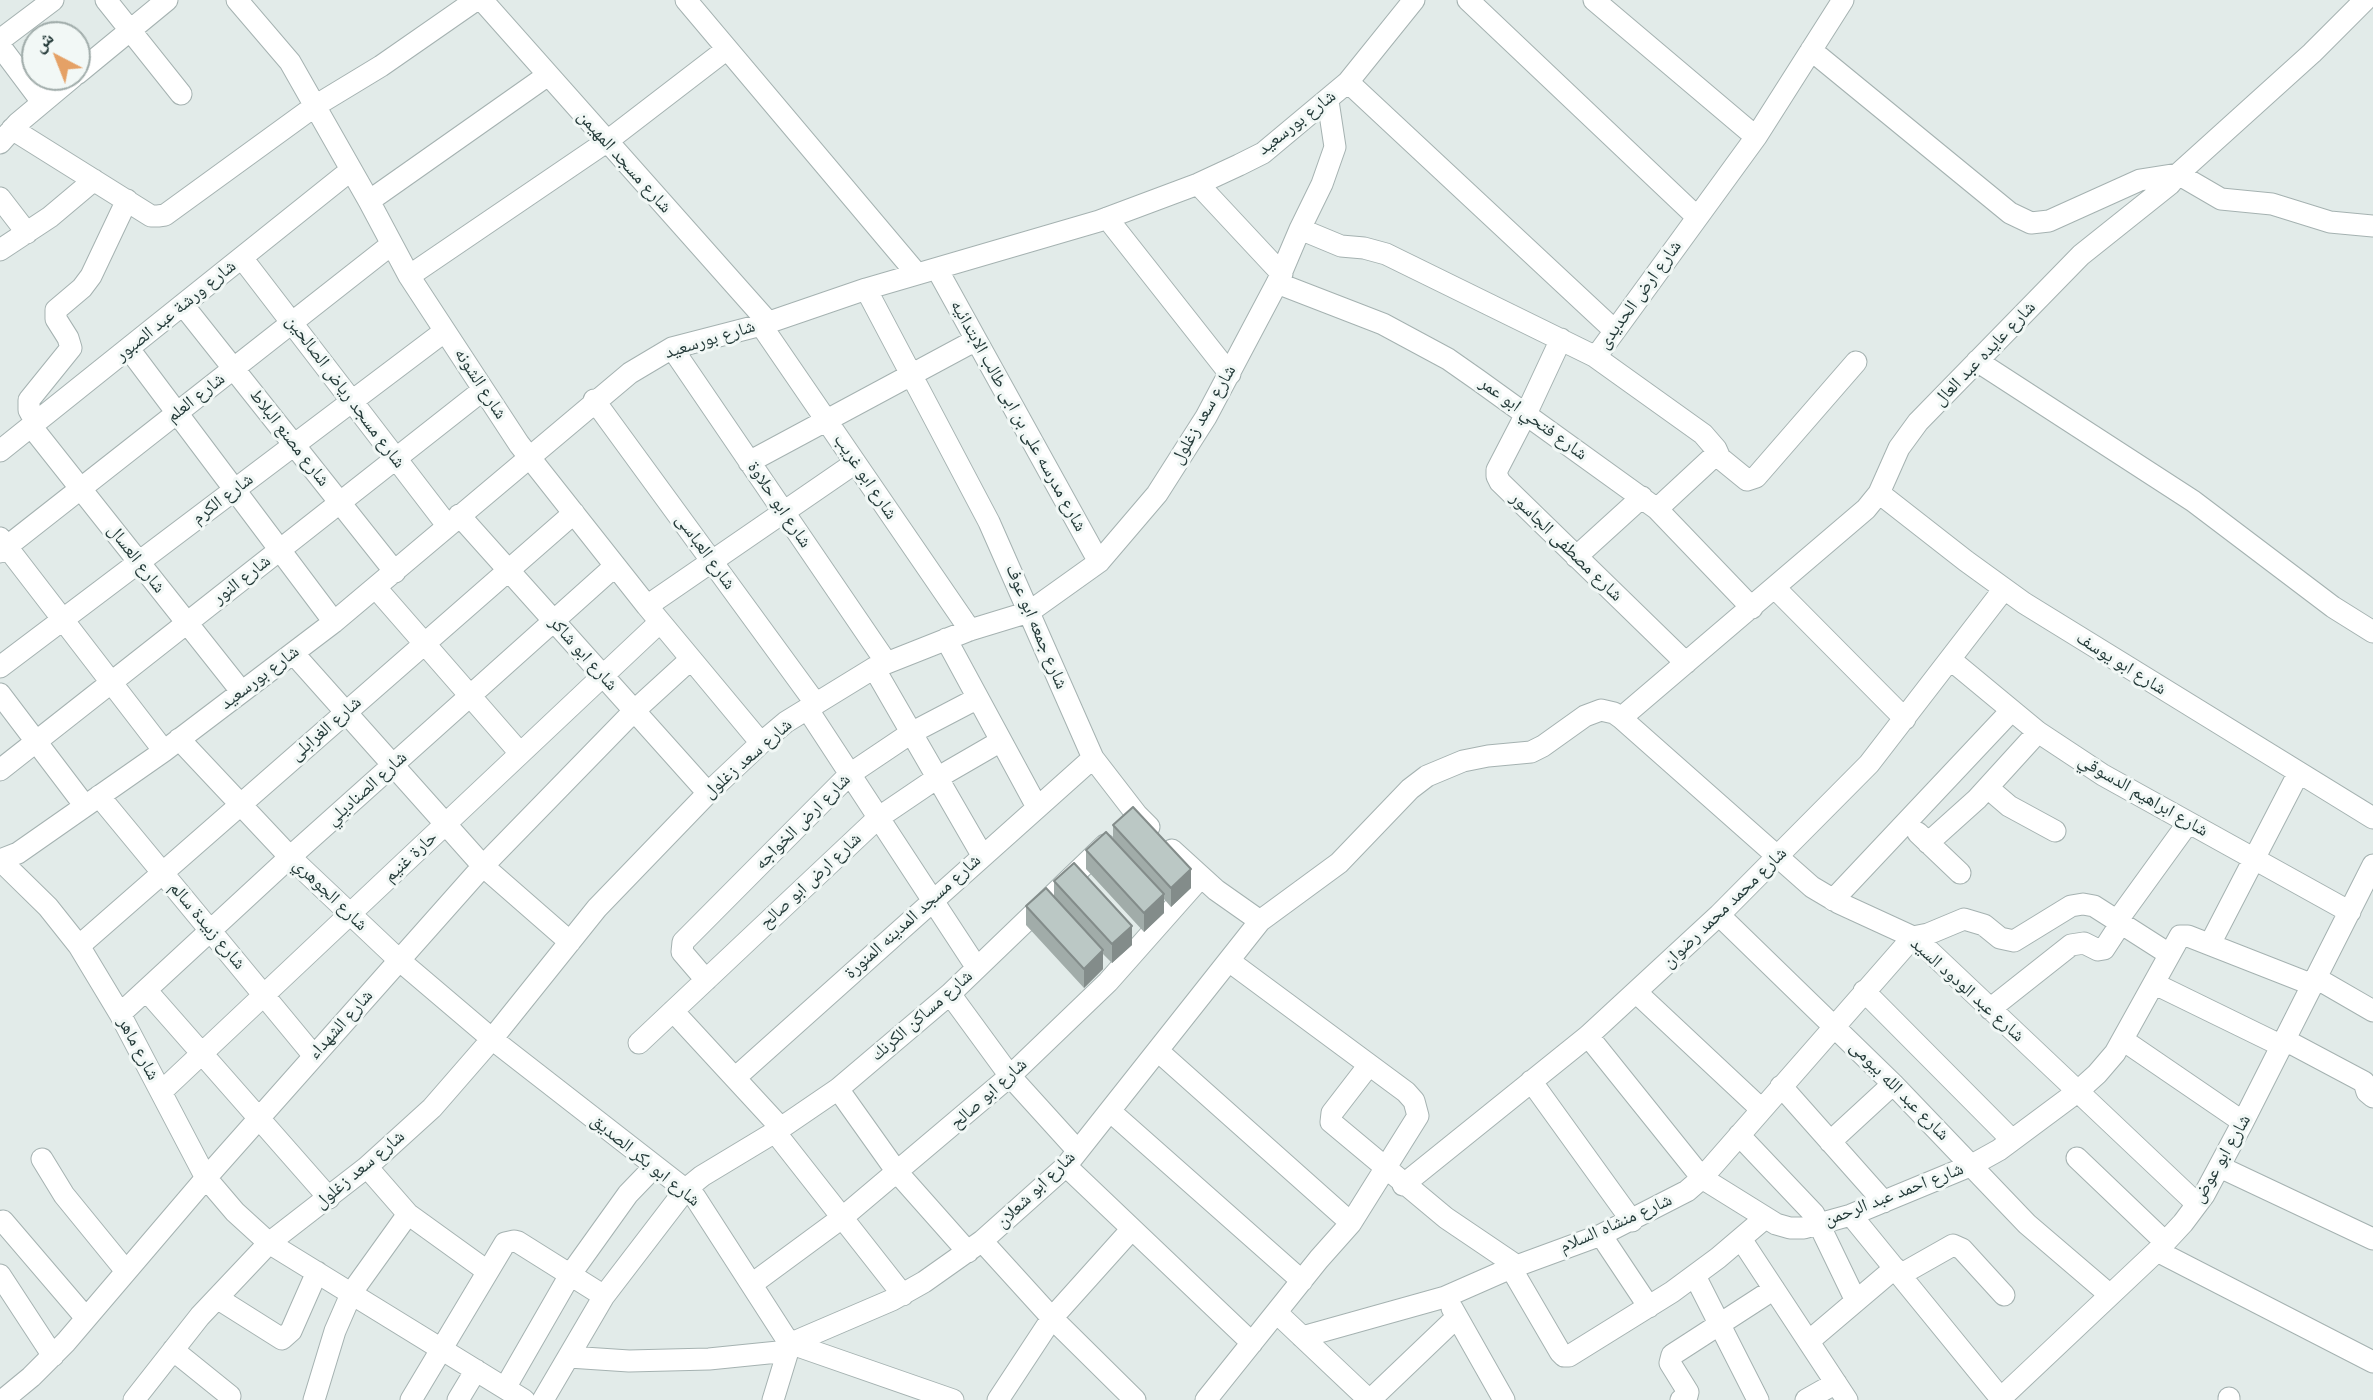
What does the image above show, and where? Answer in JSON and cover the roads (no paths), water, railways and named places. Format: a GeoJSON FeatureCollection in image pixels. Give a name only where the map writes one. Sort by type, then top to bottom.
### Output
{"type":"FeatureCollection","features":[{"type":"Feature","properties":{"kind":"street"},"geometry":{"type":"LineString","coordinates":[[0,40],[52,0]]}},
{"type":"Feature","properties":{"kind":"street"},"geometry":{"type":"LineString","coordinates":[[106,0],[181,94]]}},
{"type":"Feature","properties":{"kind":"street"},"geometry":{"type":"LineString","coordinates":[[91,62],[167,0]]}},
{"type":"Feature","properties":{"kind":"street","name":"شارع الشونه"},"geometry":{"type":"LineString","coordinates":[[237,0],[283,51],[408,275],[528,456],[653,614],[761,743]]}},
{"type":"Feature","properties":{"kind":"street"},"geometry":{"type":"LineString","coordinates":[[56,91],[6,136],[94,180],[151,216],[164,215],[315,106],[476,0]]}},
{"type":"Feature","properties":{"kind":"street","name":"شارع مسجد المهيمن"},"geometry":{"type":"LineString","coordinates":[[482,0],[764,323]]}},
{"type":"Feature","properties":{"kind":"street","name":"شارع مدرسه على بن ابى طالب الابتدائيه"},"geometry":{"type":"LineString","coordinates":[[686,0],[927,271],[976,340],[1099,562]]}},
{"type":"Feature","properties":{"kind":"street","name":"شارع بورسعيد"},"geometry":{"type":"LineString","coordinates":[[2,855],[18,853],[171,745],[334,622],[594,400],[630,373],[672,348],[764,323],[866,289],[1107,218],[1198,184],[1263,153],[1328,101],[1348,82],[1414,0]]}},
{"type":"Feature","properties":{"kind":"street"},"geometry":{"type":"LineString","coordinates":[[1468,0],[1696,217]]}},
{"type":"Feature","properties":{"kind":"street"},"geometry":{"type":"LineString","coordinates":[[1594,0],[1756,137]]}},
{"type":"Feature","properties":{"kind":"street","name":"شارع ارض الحديدى"},"geometry":{"type":"LineString","coordinates":[[1300,229],[1342,246],[1386,254],[1594,356],[1756,137],[1843,0]]}},
{"type":"Feature","properties":{"kind":"street","name":"شارع عايده عبد العال"},"geometry":{"type":"LineString","coordinates":[[1621,718],[1866,509],[1879,493],[1908,435],[1977,361],[2081,255],[2170,184],[2312,53],[2365,0]]}},
{"type":"Feature","properties":{"kind":"street"},"geometry":{"type":"LineString","coordinates":[[0,46],[42,103]]}},
{"type":"Feature","properties":{"kind":"street"},"geometry":{"type":"LineString","coordinates":[[408,275],[606,142],[727,49]]}},
{"type":"Feature","properties":{"kind":"street"},"geometry":{"type":"LineString","coordinates":[[1811,50],[2010,213],[2031,223],[2049,221],[2140,180],[2178,174],[2221,200],[2272,204],[2330,222],[2373,226]]}},
{"type":"Feature","properties":{"kind":"street"},"geometry":{"type":"LineString","coordinates":[[369,201],[548,75]]}},
{"type":"Feature","properties":{"kind":"street"},"geometry":{"type":"LineString","coordinates":[[1348,82],[1614,330]]}},
{"type":"Feature","properties":{"kind":"street","name":"شارع سعد زغلول"},"geometry":{"type":"LineString","coordinates":[[134,1400],[217,1298],[269,1243],[367,1167],[432,1108],[492,1039],[597,908],[708,793],[761,743],[786,722],[880,665],[1028,611],[1059,593],[1099,562],[1157,494],[1206,417],[1279,278],[1322,184],[1335,147],[1328,101]]}},
{"type":"Feature","properties":{"kind":"street","name":"شارع ورشة عبد الصبور"},"geometry":{"type":"LineString","coordinates":[[0,451],[351,170]]}},
{"type":"Feature","properties":{"kind":"street"},"geometry":{"type":"LineString","coordinates":[[0,250],[72,200],[94,180]]}},
{"type":"Feature","properties":{"kind":"street"},"geometry":{"type":"LineString","coordinates":[[1198,184],[1279,278]]}},
{"type":"Feature","properties":{"kind":"street"},"geometry":{"type":"LineString","coordinates":[[0,198],[27,233]]}},
{"type":"Feature","properties":{"kind":"street"},"geometry":{"type":"LineString","coordinates":[[34,425],[28,407],[29,400],[71,348],[56,319],[56,310],[82,288],[91,276],[127,200]]}},
{"type":"Feature","properties":{"kind":"street"},"geometry":{"type":"LineString","coordinates":[[1107,218],[1230,374]]}},
{"type":"Feature","properties":{"kind":"street","name":"شارع العلم"},"geometry":{"type":"LineString","coordinates":[[2,546],[81,489],[392,244]]}},
{"type":"Feature","properties":{"kind":"street","name":"شارع مسجد رياض الصالحين"},"geometry":{"type":"LineString","coordinates":[[242,258],[396,458],[453,520]]}},
{"type":"Feature","properties":{"kind":"street","name":"شارع فتحي ابو عمر"},"geometry":{"type":"LineString","coordinates":[[1279,278],[1382,324],[1448,359],[1649,503],[1752,608]]}},
{"type":"Feature","properties":{"kind":"street","name":"شارع جمعه ابو عوف"},"geometry":{"type":"LineString","coordinates":[[866,289],[989,522],[1093,758],[1127,824],[1260,921]]}},
{"type":"Feature","properties":{"kind":"street","name":"شارع مصنع البلاط"},"geometry":{"type":"LineString","coordinates":[[183,305],[395,572]]}},
{"type":"Feature","properties":{"kind":"street","name":"شارع ابو غريب"},"geometry":{"type":"LineString","coordinates":[[764,323],[855,463],[970,630]]}},
{"type":"Feature","properties":{"kind":"street","name":"شارع الكرم"},"geometry":{"type":"LineString","coordinates":[[0,667],[445,331]]}},
{"type":"Feature","properties":{"kind":"street","name":"شارع مصطفى الجاسور"},"geometry":{"type":"LineString","coordinates":[[1561,339],[1496,470],[1497,476],[1500,482],[1686,663]]}},
{"type":"Feature","properties":{"kind":"street"},"geometry":{"type":"LineString","coordinates":[[749,462],[976,340]]}},
{"type":"Feature","properties":{"kind":"street","name":"شارع ابو حلاوة"},"geometry":{"type":"LineString","coordinates":[[672,348],[784,512],[880,665]]}},
{"type":"Feature","properties":{"kind":"street"},"geometry":{"type":"LineString","coordinates":[[129,349],[334,622]]}},
{"type":"Feature","properties":{"kind":"street"},"geometry":{"type":"LineString","coordinates":[[1594,356],[1703,434],[1720,458],[1747,480],[1756,477],[1856,362]]}},
{"type":"Feature","properties":{"kind":"street"},"geometry":{"type":"LineString","coordinates":[[1977,361],[2193,501],[2333,607],[2373,632]]}},
{"type":"Feature","properties":{"kind":"street","name":"شارع النور"},"geometry":{"type":"LineString","coordinates":[[0,770],[483,390]]}},
{"type":"Feature","properties":{"kind":"street","name":"شارع العباسى"},"geometry":{"type":"LineString","coordinates":[[594,400],[712,561],[812,707],[850,774],[977,968]]}},
{"type":"Feature","properties":{"kind":"street","name":"شارع العسال"},"geometry":{"type":"LineString","coordinates":[[34,425],[81,489],[241,691]]}},
{"type":"Feature","properties":{"kind":"street"},"geometry":{"type":"LineString","coordinates":[[1576,557],[1708,461],[1720,458]]}},
{"type":"Feature","properties":{"kind":"street","name":"حارة غنيم"},"geometry":{"type":"LineString","coordinates":[[161,1092],[603,676],[653,614],[712,561],[855,463]]}},
{"type":"Feature","properties":{"kind":"street","name":"شارع ابو يوسف"},"geometry":{"type":"LineString","coordinates":[[1879,493],[2004,589],[2298,774],[2373,818]]}},
{"type":"Feature","properties":{"kind":"street","name":"شارع الغرابلى"},"geometry":{"type":"LineString","coordinates":[[79,946],[573,513]]}},
{"type":"Feature","properties":{"kind":"street","name":"شارع ابو شاكر"},"geometry":{"type":"LineString","coordinates":[[453,520],[508,570],[708,793]]}},
{"type":"Feature","properties":{"kind":"street","name":"شارع الجوهري"},"geometry":{"type":"LineString","coordinates":[[2,546],[111,682],[171,745],[241,804],[349,915],[492,1039]]}},
{"type":"Feature","properties":{"kind":"street","name":"شارع الصناديلي"},"geometry":{"type":"LineString","coordinates":[[120,1014],[290,857],[615,566]]}},
{"type":"Feature","properties":{"kind":"street"},"geometry":{"type":"LineString","coordinates":[[376,588],[520,753]]}},
{"type":"Feature","properties":{"kind":"street"},"geometry":{"type":"LineString","coordinates":[[1775,588],[1905,719]]}},
{"type":"Feature","properties":{"kind":"street","name":"شارع محمد محمد رضوان"},"geometry":{"type":"LineString","coordinates":[[1403,1185],[1588,1036],[1720,915],[1869,764],[2004,589]]}},
{"type":"Feature","properties":{"kind":"street"},"geometry":{"type":"LineString","coordinates":[[946,639],[1037,807]]}},
{"type":"Feature","properties":{"kind":"street"},"geometry":{"type":"LineString","coordinates":[[293,653],[483,866],[569,942]]}},
{"type":"Feature","properties":{"kind":"street","name":"شارع الشهداء"},"geometry":{"type":"LineString","coordinates":[[3,1400],[53,1356],[206,1178],[483,866],[634,711],[691,659]]}},
{"type":"Feature","properties":{"kind":"street","name":"شارع ابراهيم الدسوقي"},"geometry":{"type":"LineString","coordinates":[[1951,660],[2038,732],[2103,775],[2350,912]]}},
{"type":"Feature","properties":{"kind":"street"},"geometry":{"type":"LineString","coordinates":[[880,665],[911,733],[982,855]]}},
{"type":"Feature","properties":{"kind":"street","name":"شارع زبيدة سالم"},"geometry":{"type":"LineString","coordinates":[[0,694],[36,741],[163,873],[314,1056]]}},
{"type":"Feature","properties":{"kind":"street","name":"شارع ارض الخواجه"},"geometry":{"type":"LineString","coordinates":[[706,980],[682,952],[683,943],[850,774],[911,733],[978,698]]}},
{"type":"Feature","properties":{"kind":"street","name":"شارع ابو شعلان"},"geometry":{"type":"LineString","coordinates":[[790,1347],[798,1339],[903,1295],[975,1247],[1072,1158],[1260,921],[1339,863],[1393,805],[1427,776],[1463,761],[1531,752],[1594,712],[1608,711],[1621,718]]}},
{"type":"Feature","properties":{"kind":"street"},"geometry":{"type":"LineString","coordinates":[[1833,900],[2011,711]]}},
{"type":"Feature","properties":{"kind":"street","name":"شارع عبد الودود السيد"},"geometry":{"type":"LineString","coordinates":[[1621,718],[1812,887],[1833,900],[1913,937],[2197,1204]]}},
{"type":"Feature","properties":{"kind":"street"},"geometry":{"type":"LineString","coordinates":[[1928,843],[1987,788],[2038,732]]}},
{"type":"Feature","properties":{"kind":"street","name":"شارع ارض ابو صالح"},"geometry":{"type":"LineString","coordinates":[[639,1043],[878,818],[937,778],[1001,741]]}},
{"type":"Feature","properties":{"kind":"street","name":"شارع مسجد المدينه المنورة"},"geometry":{"type":"LineString","coordinates":[[735,1078],[1093,758]]}},
{"type":"Feature","properties":{"kind":"street"},"geometry":{"type":"LineString","coordinates":[[2210,944],[2298,774]]}},
{"type":"Feature","properties":{"kind":"street"},"geometry":{"type":"LineString","coordinates":[[1987,788],[2009,806],[2055,831]]}},
{"type":"Feature","properties":{"kind":"street"},"geometry":{"type":"LineString","coordinates":[[1906,822],[1960,873]]}},
{"type":"Feature","properties":{"kind":"street"},"geometry":{"type":"LineString","coordinates":[[1990,1009],[2071,945],[2080,943],[2098,950],[2104,949],[2119,922],[2188,823]]}},
{"type":"Feature","properties":{"kind":"street","name":"شارع مساكن الكرنك"},"geometry":{"type":"LineString","coordinates":[[540,1399],[569,1357],[604,1296],[686,1189],[702,1175],[778,1130],[838,1089],[950,994],[1127,824]]}},
{"type":"Feature","properties":{"kind":"street","name":"شارع ماهر"},"geometry":{"type":"LineString","coordinates":[[2,855],[79,946],[120,1014],[206,1178],[235,1212],[269,1243],[505,1388],[540,1399]]}},
{"type":"Feature","properties":{"kind":"street","name":"شارع ابو عوض"},"geometry":{"type":"LineString","coordinates":[[2000,1400],[2161,1246],[2197,1204],[2244,1122],[2373,865]]}},
{"type":"Feature","properties":{"kind":"street","name":"شارع ابو صالح"},"geometry":{"type":"LineString","coordinates":[[751,1284],[843,1217],[1010,1076],[1108,982],[1201,877]]}},
{"type":"Feature","properties":{"kind":"street"},"geometry":{"type":"LineString","coordinates":[[1913,937],[1928,934],[1964,919],[1984,925],[2007,941],[2014,941],[2071,906],[2083,904],[2094,906],[2119,922],[2172,948],[2184,935],[2315,982],[2373,1011]]}},
{"type":"Feature","properties":{"kind":"street","name":"شارع عبد الله بيومى"},"geometry":{"type":"LineString","coordinates":[[1720,915],[1893,1084],[2045,1241],[2110,1294]]}},
{"type":"Feature","properties":{"kind":"street","name":"شارع منشاه السلام"},"geometry":{"type":"LineString","coordinates":[[1302,1337],[1445,1297],[1514,1267],[1601,1235],[1678,1197],[1702,1178],[1913,937]]}},
{"type":"Feature","properties":{"kind":"street","name":"شارع احمد عبد الرحمن"},"geometry":{"type":"LineString","coordinates":[[1588,1036],[1702,1178],[1765,1218],[1790,1228],[1804,1228],[1851,1215],[1972,1166],[2077,1092],[2106,1064],[2123,1040],[2172,948]]}},
{"type":"Feature","properties":{"kind":"street"},"geometry":{"type":"LineString","coordinates":[[1206,1400],[1351,1223],[1418,1116],[1417,1109],[1406,1092],[1229,961]]}},
{"type":"Feature","properties":{"kind":"street"},"geometry":{"type":"LineString","coordinates":[[2155,984],[2364,1082],[2367,1092],[2373,1097]]}},
{"type":"Feature","properties":{"kind":"street"},"geometry":{"type":"LineString","coordinates":[[146,990],[329,1198]]}},
{"type":"Feature","properties":{"kind":"street"},"geometry":{"type":"LineString","coordinates":[[1864,991],[2012,1140]]}},
{"type":"Feature","properties":{"kind":"street"},"geometry":{"type":"LineString","coordinates":[[1636,993],[1761,1109]]}},
{"type":"Feature","properties":{"kind":"street"},"geometry":{"type":"LineString","coordinates":[[950,994],[1072,1158],[1131,1230],[1252,1343]]}},
{"type":"Feature","properties":{"kind":"street"},"geometry":{"type":"LineString","coordinates":[[673,1011],[735,1078],[778,1130],[903,1295]]}},
{"type":"Feature","properties":{"kind":"street","name":"شارع ابو بكر الصديق"},"geometry":{"type":"LineString","coordinates":[[492,1039],[686,1189],[702,1206],[790,1347]]}},
{"type":"Feature","properties":{"kind":"street"},"geometry":{"type":"LineString","coordinates":[[2123,1040],[2244,1122]]}},
{"type":"Feature","properties":{"kind":"street"},"geometry":{"type":"LineString","coordinates":[[1158,1051],[1351,1223]]}},
{"type":"Feature","properties":{"kind":"street"},"geometry":{"type":"LineString","coordinates":[[1369,1065],[1330,1119],[1403,1185],[1514,1267],[1564,1356],[1574,1354],[1695,1276],[1765,1218]]}},
{"type":"Feature","properties":{"kind":"street"},"geometry":{"type":"LineString","coordinates":[[1531,1081],[1632,1221]]}},
{"type":"Feature","properties":{"kind":"street"},"geometry":{"type":"LineString","coordinates":[[1830,1142],[1893,1084]]}},
{"type":"Feature","properties":{"kind":"street"},"geometry":{"type":"LineString","coordinates":[[1781,1086],[1884,1202]]}},
{"type":"Feature","properties":{"kind":"street"},"geometry":{"type":"LineString","coordinates":[[838,1089],[897,1172],[1135,1400]]}},
{"type":"Feature","properties":{"kind":"street"},"geometry":{"type":"LineString","coordinates":[[1111,1112],[1302,1280]]}},
{"type":"Feature","properties":{"kind":"street"},"geometry":{"type":"LineString","coordinates":[[1739,1135],[1800,1198],[1819,1224],[1856,1301]]}},
{"type":"Feature","properties":{"kind":"street"},"geometry":{"type":"LineString","coordinates":[[2077,1158],[2161,1246],[2373,1362]]}},
{"type":"Feature","properties":{"kind":"street"},"geometry":{"type":"LineString","coordinates":[[42,1159],[64,1195],[126,1271]]}},
{"type":"Feature","properties":{"kind":"street"},"geometry":{"type":"LineString","coordinates":[[505,1388],[570,1275],[628,1194],[655,1166]]}},
{"type":"Feature","properties":{"kind":"street"},"geometry":{"type":"LineString","coordinates":[[367,1167],[408,1214],[487,1271]]}},
{"type":"Feature","properties":{"kind":"street"},"geometry":{"type":"LineString","coordinates":[[2220,1167],[2373,1239]]}},
{"type":"Feature","properties":{"kind":"street"},"geometry":{"type":"LineString","coordinates":[[314,1400],[335,1331],[352,1292],[408,1214]]}},
{"type":"Feature","properties":{"kind":"street"},"geometry":{"type":"LineString","coordinates":[[1851,1215],[2000,1400]]}},
{"type":"Feature","properties":{"kind":"street"},"geometry":{"type":"LineString","coordinates":[[3,1221],[86,1318]]}},
{"type":"Feature","properties":{"kind":"street"},"geometry":{"type":"LineString","coordinates":[[998,1400],[1052,1318],[1131,1230]]}},
{"type":"Feature","properties":{"kind":"street"},"geometry":{"type":"LineString","coordinates":[[1601,1235],[1649,1307]]}},
{"type":"Feature","properties":{"kind":"street"},"geometry":{"type":"LineString","coordinates":[[1741,1239],[1842,1391],[1806,1400]]}},
{"type":"Feature","properties":{"kind":"street"},"geometry":{"type":"LineString","coordinates":[[411,1400],[505,1243],[514,1241],[604,1296]]}},
{"type":"Feature","properties":{"kind":"street"},"geometry":{"type":"LineString","coordinates":[[1809,1341],[1897,1271],[1950,1245],[1956,1245],[2004,1295]]}},
{"type":"Feature","properties":{"kind":"street"},"geometry":{"type":"LineString","coordinates":[[217,1298],[278,1338],[286,1337],[317,1272]]}},
{"type":"Feature","properties":{"kind":"street"},"geometry":{"type":"LineString","coordinates":[[0,1275],[53,1356]]}},
{"type":"Feature","properties":{"kind":"street"},"geometry":{"type":"LineString","coordinates":[[1695,1276],[1758,1400]]}},
{"type":"Feature","properties":{"kind":"street"},"geometry":{"type":"LineString","coordinates":[[1681,1400],[1688,1392],[1672,1367],[1670,1359],[1675,1352],[1774,1289]]}},
{"type":"Feature","properties":{"kind":"street"},"geometry":{"type":"LineString","coordinates":[[1445,1297],[1504,1400]]}},
{"type":"Feature","properties":{"kind":"street"},"geometry":{"type":"LineString","coordinates":[[1277,1313],[1369,1400],[1457,1317]]}},
{"type":"Feature","properties":{"kind":"street"},"geometry":{"type":"LineString","coordinates":[[773,1400],[790,1347]]}},
{"type":"Feature","properties":{"kind":"street"},"geometry":{"type":"LineString","coordinates":[[569,1357],[629,1361],[727,1358],[790,1347],[953,1400]]}},
{"type":"Feature","properties":{"kind":"street"},"geometry":{"type":"LineString","coordinates":[[173,1350],[230,1396]]}},
{"type":"Feature","properties":{"kind":"street"},"geometry":{"type":"LineString","coordinates":[[458,1400],[476,1370]]}}]}
